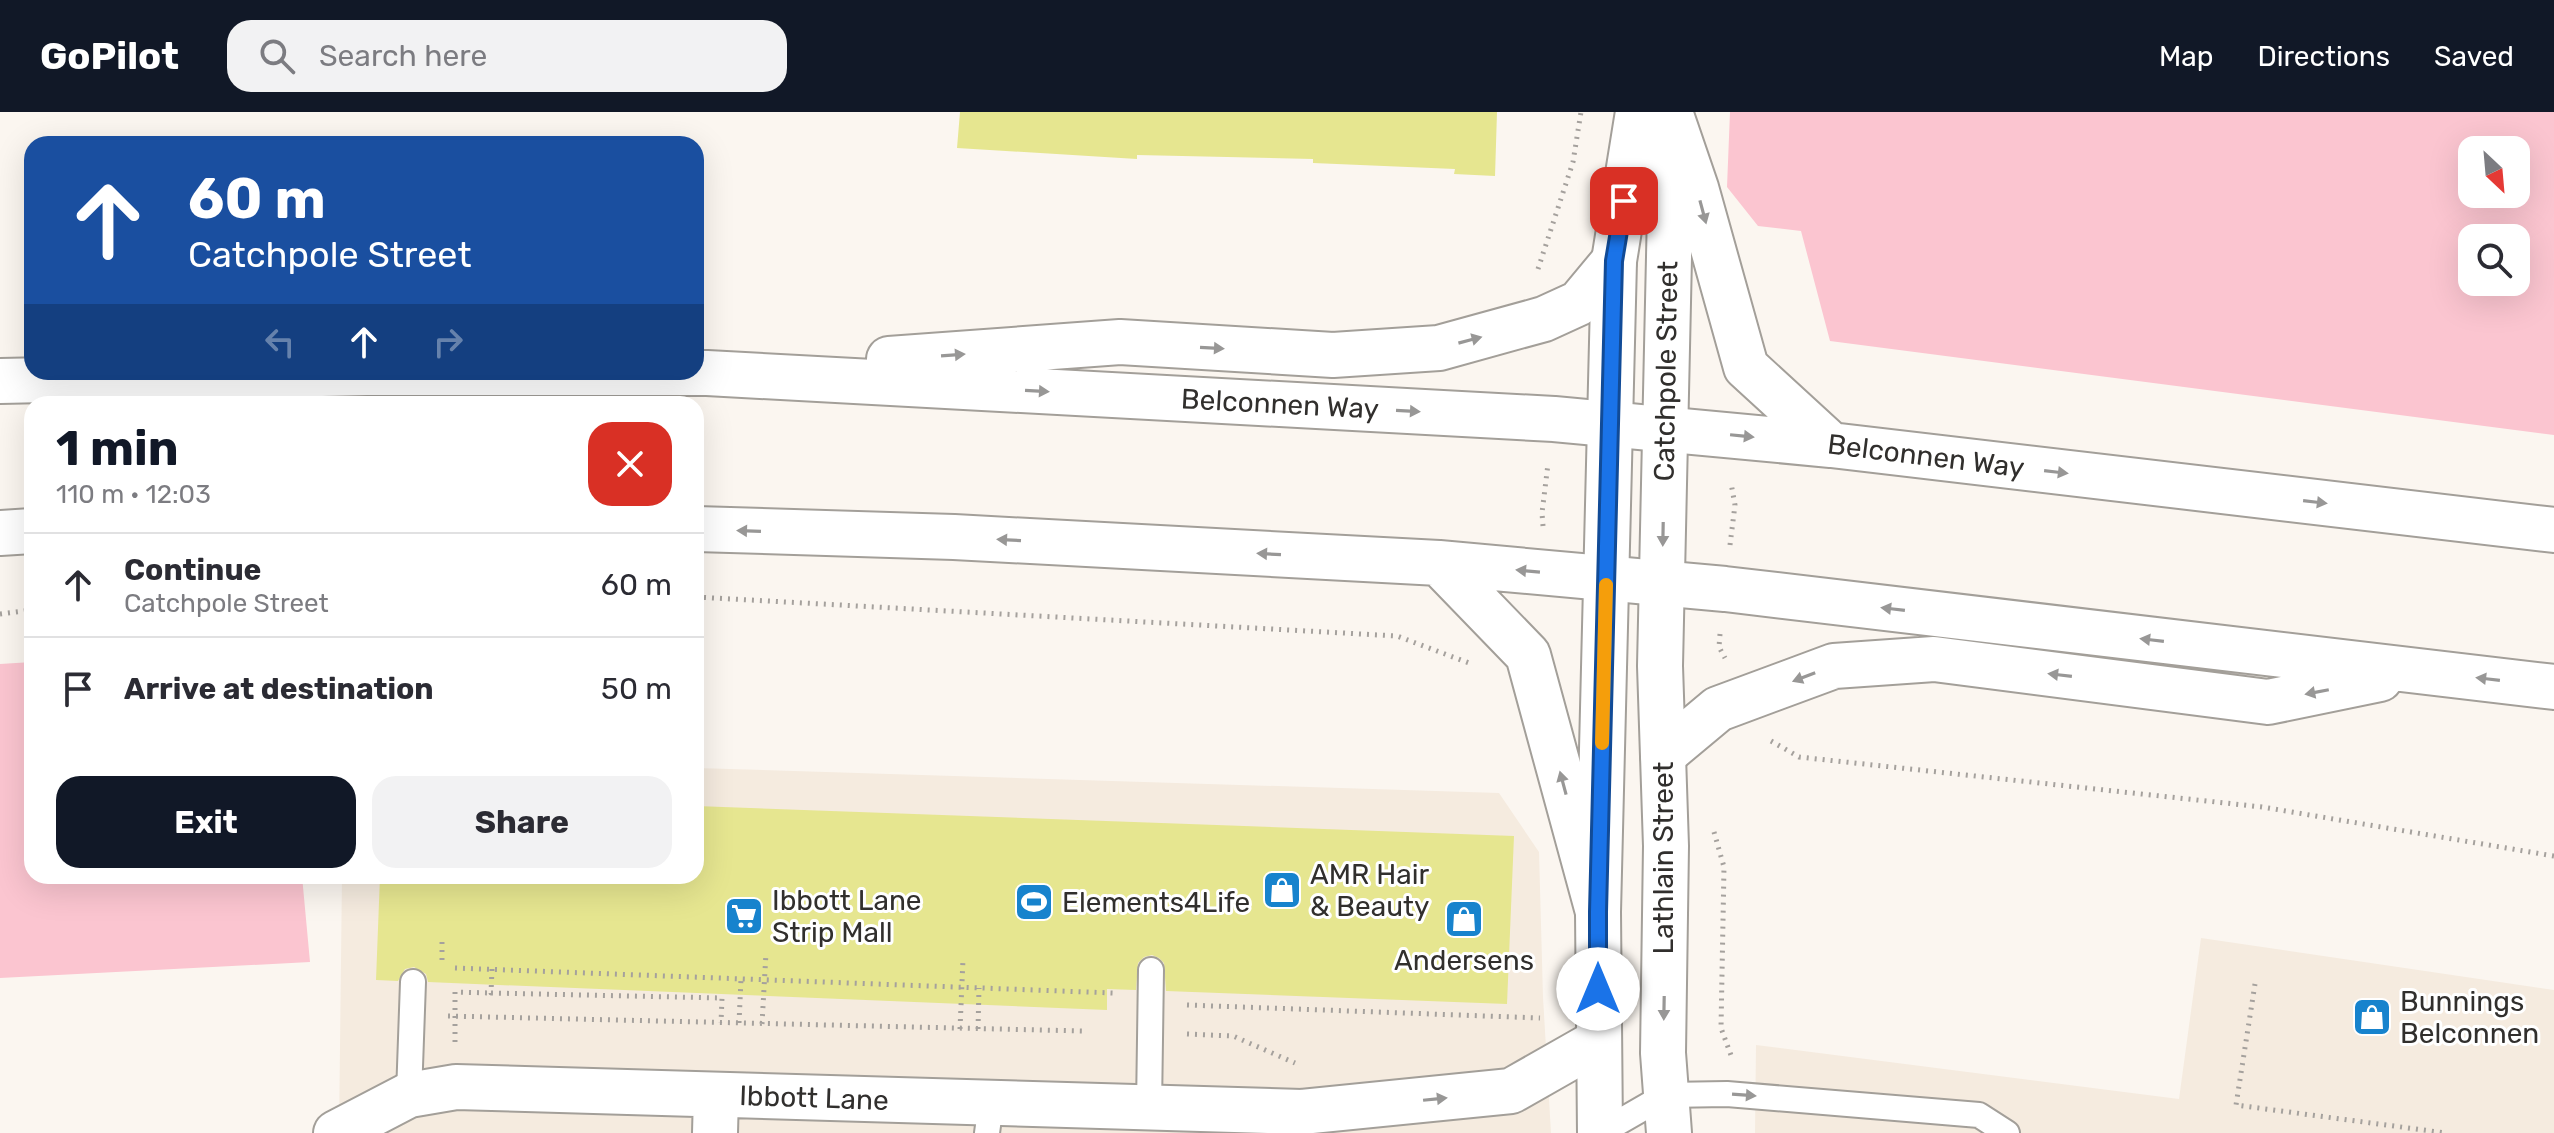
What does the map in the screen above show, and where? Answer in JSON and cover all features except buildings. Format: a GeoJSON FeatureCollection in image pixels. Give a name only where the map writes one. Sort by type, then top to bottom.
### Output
{"type":"FeatureCollection","features":[{"type":"Feature","properties":{"kind":"main road","name":"Catchpole Street"},"geometry":{"type":"LineString","coordinates":[[1606,578],[1614,261],[1638,112]]}},
{"type":"Feature","properties":{"kind":"main road","name":"Catchpole Street"},"geometry":{"type":"LineString","coordinates":[[1660,112],[1671,166],[1662,583]]}},
{"type":"Feature","properties":{"kind":"main road"},"geometry":{"type":"LineString","coordinates":[[1670,112],[1696,188],[1746,367],[1831,445]]}},
{"type":"Feature","properties":{"kind":"main road"},"geometry":{"type":"LineString","coordinates":[[707,373],[1120,342],[1333,355],[1439,348],[1544,319],[1579,303],[1614,261]]}},
{"type":"Feature","properties":{"kind":"main road","name":"Belconnen Way"},"geometry":{"type":"LineString","coordinates":[[707,373],[1538,418],[1831,445],[2554,530]]}},
{"type":"Feature","properties":{"kind":"main road","name":"Belconnen Way"},"geometry":{"type":"LineString","coordinates":[[0,381],[46,380]]}},
{"type":"Feature","properties":{"kind":"main road"},"geometry":{"type":"LineString","coordinates":[[704,529],[954,537],[1439,563],[1662,583],[2554,687]]}},
{"type":"Feature","properties":{"kind":"main road"},"geometry":{"type":"LineString","coordinates":[[0,533],[24,532]]}},
{"type":"Feature","properties":{"kind":"main road"},"geometry":{"type":"LineString","coordinates":[[1439,563],[1528,655],[1598,912]]}},
{"type":"Feature","properties":{"kind":"main road"},"geometry":{"type":"LineString","coordinates":[[1600,1133],[1598,912],[1606,578]]}},
{"type":"Feature","properties":{"kind":"main road","name":"Lathlain Street"},"geometry":{"type":"LineString","coordinates":[[1662,583],[1660,666],[1666,846],[1663,1053],[1667,1114]]}},
{"type":"Feature","properties":{"kind":"main road"},"geometry":{"type":"LineString","coordinates":[[1663,755],[1718,709],[1834,666],[1934,659],[2268,702],[2421,671]]}},
{"type":"Feature","properties":{"kind":"main road"},"geometry":{"type":"LineString","coordinates":[[1302,1112],[1511,1091],[1599,1041]]}},
{"type":"Feature","properties":{"kind":"main road","name":"Ibbott Lane"},"geometry":{"type":"LineString","coordinates":[[336,1133],[409,1095],[456,1087],[715,1114],[1079,1119],[1149,1108],[1302,1112]]}},
{"type":"Feature","properties":{"kind":"main road"},"geometry":{"type":"LineString","coordinates":[[1302,1112],[1412,1133]]}},
{"type":"Feature","properties":{"kind":"lane"},"geometry":{"type":"LineString","coordinates":[[1149,1108],[1151,970]]}},
{"type":"Feature","properties":{"kind":"lane"},"geometry":{"type":"LineString","coordinates":[[409,1095],[413,982]]}},
{"type":"Feature","properties":{"kind":"lane"},"geometry":{"type":"LineString","coordinates":[[1600,1133],[1740,1095],[1979,1115],[2007,1133]]}},
{"type":"Feature","properties":{"kind":"path"},"geometry":{"type":"LineString","coordinates":[[1537,274],[1573,162],[1581,112]]}},
{"type":"Feature","properties":{"kind":"path"},"geometry":{"type":"LineString","coordinates":[[704,597],[1397,636],[1477,666]]}},
{"type":"Feature","properties":{"kind":"path"},"geometry":{"type":"LineString","coordinates":[[0,614],[24,611]]}},
{"type":"Feature","properties":{"kind":"path"},"geometry":{"type":"LineString","coordinates":[[1771,741],[1799,757],[2262,807],[2554,856]]}},
{"type":"Feature","properties":{"kind":"path"},"geometry":{"type":"LineString","coordinates":[[1710,820],[1720,844],[1724,867],[1721,1028],[1724,1042],[1739,1069]]}},
{"type":"Feature","properties":{"kind":"path"},"geometry":{"type":"LineString","coordinates":[[762,1024],[766,953]]}},
{"type":"Feature","properties":{"kind":"path"},"geometry":{"type":"LineString","coordinates":[[960,1029],[963,959]]}},
{"type":"Feature","properties":{"kind":"path"},"geometry":{"type":"LineString","coordinates":[[455,968],[1116,994]]}},
{"type":"Feature","properties":{"kind":"path"},"geometry":{"type":"LineString","coordinates":[[491,993],[492,969]]}},
{"type":"Feature","properties":{"kind":"path"},"geometry":{"type":"LineString","coordinates":[[739,1023],[741,979]]}},
{"type":"Feature","properties":{"kind":"path"},"geometry":{"type":"LineString","coordinates":[[2255,984],[2236,1105],[2446,1133]]}},
{"type":"Feature","properties":{"kind":"path"},"geometry":{"type":"LineString","coordinates":[[978,1029],[979,988]]}},
{"type":"Feature","properties":{"kind":"path"},"geometry":{"type":"LineString","coordinates":[[721,1023],[722,998],[455,992],[455,1017],[960,1029],[1083,1031]]}},
{"type":"Feature","properties":{"kind":"path"},"geometry":{"type":"LineString","coordinates":[[1251,1007],[1550,1019]]}},
{"type":"Feature","properties":{"kind":"shaded area"},"geometry":{"type":"Polygon","coordinates":[[[1730,112],[2554,112],[2554,435],[1830,341],[1801,231],[1758,226],[1727,187],[1730,112]]]}},
{"type":"Feature","properties":{"kind":"shaded area"},"geometry":{"type":"Polygon","coordinates":[[[24,662],[24,884],[303,884],[310,962],[0,978],[0,664],[24,662]]]}},
{"type":"Feature","properties":{"kind":"shaded area"},"geometry":{"type":"Polygon","coordinates":[[[704,768],[1499,793],[1539,852],[1551,1133],[339,1133],[342,884],[704,884],[704,768]]]}},
{"type":"Feature","properties":{"kind":"shaded area","name":"Bunnings Belconnen"},"geometry":{"type":"Polygon","coordinates":[[[2201,938],[2554,990],[2554,1133],[1755,1133],[1756,1045],[2179,1099],[2201,938]]]}},
{"type":"Feature","properties":{"kind":"slow traffic"},"geometry":{"type":"LineString","coordinates":[[1602,743],[1606,585]]}},
{"type":"Feature","properties":{"kind":"place","name":"AMR Hair & Beauty"},"geometry":{"type":"Point","coordinates":[1282,890]}},
{"type":"Feature","properties":{"kind":"place","name":"Elements4Life"},"geometry":{"type":"Point","coordinates":[1034,902]}},
{"type":"Feature","properties":{"kind":"place","name":"Ibbott Lane Strip Mall"},"geometry":{"type":"Point","coordinates":[744,916]}},
{"type":"Feature","properties":{"kind":"place","name":"Andersens"},"geometry":{"type":"Point","coordinates":[1464,919]}},
{"type":"Feature","properties":{"kind":"place","name":"Bunnings Belconnen"},"geometry":{"type":"Point","coordinates":[2372,1017]}},
{"type":"Feature","properties":{"kind":"route"},"geometry":{"type":"LineString","coordinates":[[1598,989],[1614,261],[1624,201]]}}]}
